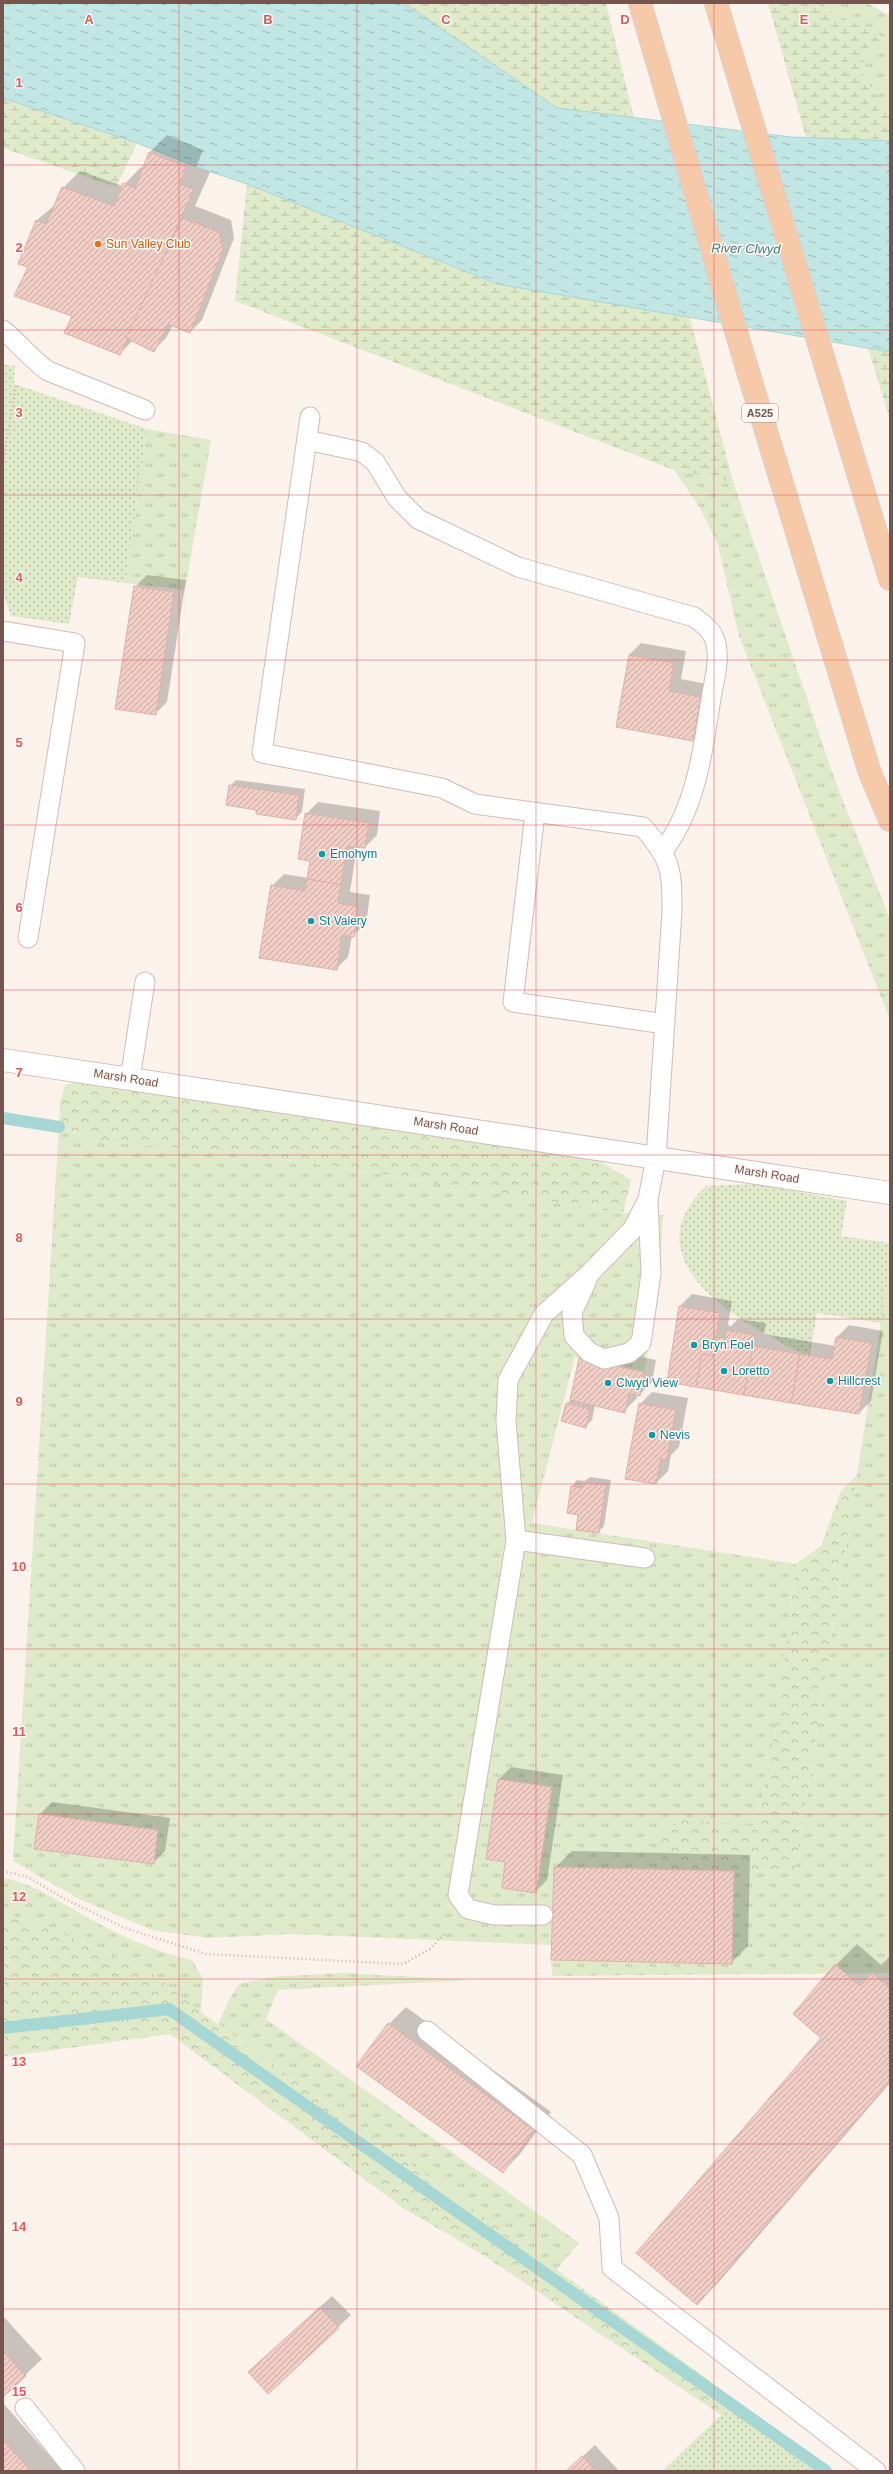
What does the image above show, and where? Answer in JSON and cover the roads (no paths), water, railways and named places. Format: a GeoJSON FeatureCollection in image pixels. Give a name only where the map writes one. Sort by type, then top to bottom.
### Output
{"type":"FeatureCollection","features":[{"type":"Feature","properties":{"kind":"main road","name":"A525"},"geometry":{"type":"LineString","coordinates":[[640,3],[743,355],[869,770],[890,820]]}},
{"type":"Feature","properties":{"kind":"main road"},"geometry":{"type":"LineString","coordinates":[[716,3],[890,579]]}},
{"type":"Feature","properties":{"kind":"street","name":"Marsh Road"},"geometry":{"type":"LineString","coordinates":[[3,1060],[890,1193]]}},
{"type":"Feature","properties":{"kind":"lane"},"geometry":{"type":"LineString","coordinates":[[3,330],[22,346],[35,362],[48,371],[144,410]]}},
{"type":"Feature","properties":{"kind":"lane"},"geometry":{"type":"LineString","coordinates":[[310,417],[262,753],[442,788],[475,804],[643,827],[663,851],[672,877],[665,1024],[656,1158],[648,1199],[651,1274],[641,1343],[629,1353],[604,1359],[589,1352],[574,1336],[572,1313],[590,1274]]}},
{"type":"Feature","properties":{"kind":"lane"},"geometry":{"type":"LineString","coordinates":[[307,440],[362,452],[375,462],[397,498],[418,519],[518,567],[694,617],[710,629],[716,644],[717,660],[702,754],[686,811],[677,833],[663,851]]}},
{"type":"Feature","properties":{"kind":"lane"},"geometry":{"type":"LineString","coordinates":[[3,631],[74,643],[28,938]]}},
{"type":"Feature","properties":{"kind":"lane"},"geometry":{"type":"LineString","coordinates":[[535,813],[513,1002],[665,1024]]}},
{"type":"Feature","properties":{"kind":"lane"},"geometry":{"type":"LineString","coordinates":[[130,1079],[145,982]]}},
{"type":"Feature","properties":{"kind":"lane"},"geometry":{"type":"LineString","coordinates":[[543,1916],[494,1915],[468,1909],[458,1895],[516,1540],[506,1421],[508,1380],[523,1349],[544,1314],[590,1274],[633,1228],[648,1199]]}},
{"type":"Feature","properties":{"kind":"lane"},"geometry":{"type":"LineString","coordinates":[[516,1540],[645,1558]]}},
{"type":"Feature","properties":{"kind":"lane"},"geometry":{"type":"LineString","coordinates":[[427,2031],[582,2155],[609,2218],[612,2268],[876,2471]]}},
{"type":"Feature","properties":{"kind":"lane"},"geometry":{"type":"LineString","coordinates":[[25,2408],[75,2471]]}},
{"type":"Feature","properties":{"kind":"water","name":"River Clwyd"},"geometry":{"type":"Polygon","coordinates":[[[3,3],[404,3],[557,108],[791,137],[890,141],[890,352],[497,284],[247,184],[202,169],[137,143],[3,98],[3,3]]]}},
{"type":"Feature","properties":{"kind":"waterway"},"geometry":{"type":"LineString","coordinates":[[3,1118],[59,1127]]}},
{"type":"Feature","properties":{"kind":"waterway"},"geometry":{"type":"LineString","coordinates":[[3,2028],[169,2009],[826,2471]]}},
{"type":"Feature","properties":{"kind":"place","name":"Sun Valley Club"},"geometry":{"type":"Point","coordinates":[98,244]}},
{"type":"Feature","properties":{"kind":"place","name":"Emohym"},"geometry":{"type":"Point","coordinates":[322,854]}},
{"type":"Feature","properties":{"kind":"place","name":"St Valery"},"geometry":{"type":"Point","coordinates":[311,921]}},
{"type":"Feature","properties":{"kind":"place","name":"Bryn Foel"},"geometry":{"type":"Point","coordinates":[694,1345]}},
{"type":"Feature","properties":{"kind":"place","name":"Loretto"},"geometry":{"type":"Point","coordinates":[724,1371]}},
{"type":"Feature","properties":{"kind":"place","name":"Hillcrest"},"geometry":{"type":"Point","coordinates":[830,1381]}},
{"type":"Feature","properties":{"kind":"place","name":"Clwyd View"},"geometry":{"type":"Point","coordinates":[608,1383]}},
{"type":"Feature","properties":{"kind":"place","name":"Nevis"},"geometry":{"type":"Point","coordinates":[652,1435]}}]}
